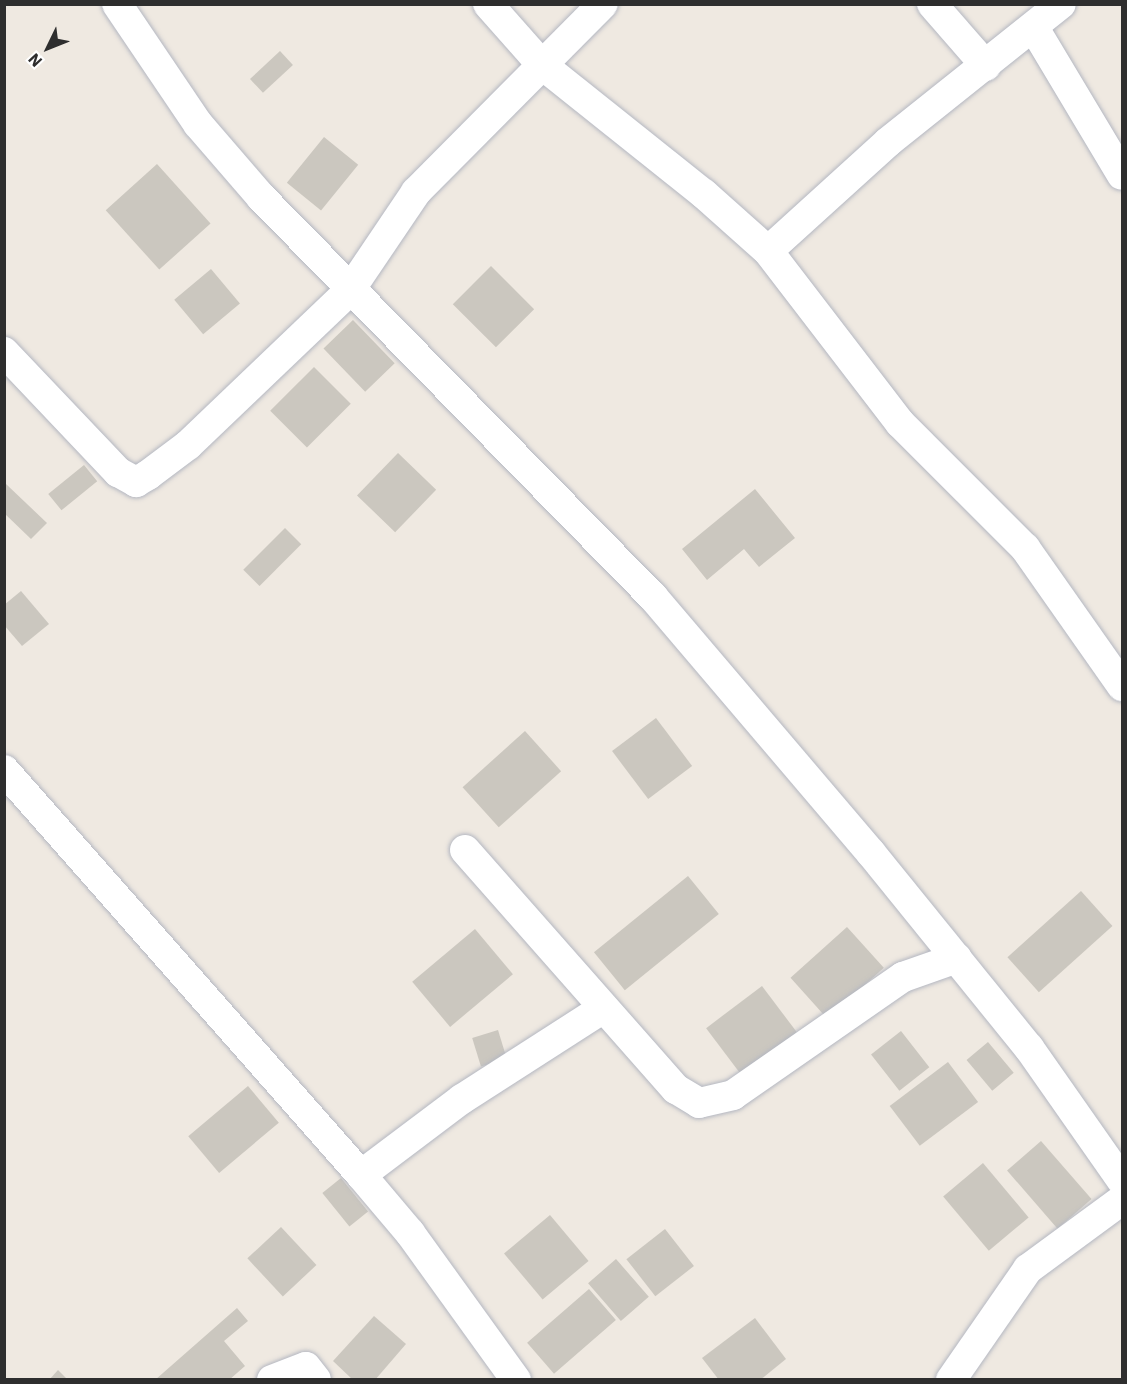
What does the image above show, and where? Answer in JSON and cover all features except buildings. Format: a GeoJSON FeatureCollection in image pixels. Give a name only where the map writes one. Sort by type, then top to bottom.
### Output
{"type":"FeatureCollection","features":[{"type":"Feature","properties":{"kind":"street"},"geometry":{"type":"LineString","coordinates":[[117,4],[198,124],[350,290],[653,597],[957,958],[1029,1048],[1122,1180]]}},
{"type":"Feature","properties":{"kind":"street"},"geometry":{"type":"LineString","coordinates":[[488,4],[542,64],[704,194],[768,251],[900,423],[1025,548],[1122,686]]}},
{"type":"Feature","properties":{"kind":"street"},"geometry":{"type":"LineString","coordinates":[[4,352],[118,472],[136,482],[188,445],[350,290],[416,192],[603,4]]}},
{"type":"Feature","properties":{"kind":"street"},"geometry":{"type":"LineString","coordinates":[[932,4],[986,66]]}},
{"type":"Feature","properties":{"kind":"street"},"geometry":{"type":"LineString","coordinates":[[768,251],[888,142],[1034,28],[1061,4]]}},
{"type":"Feature","properties":{"kind":"street"},"geometry":{"type":"LineString","coordinates":[[1034,28],[1122,175]]}},
{"type":"Feature","properties":{"kind":"street"},"geometry":{"type":"LineString","coordinates":[[4,770],[410,1233],[516,1380]]}},
{"type":"Feature","properties":{"kind":"street"},"geometry":{"type":"LineString","coordinates":[[465,850],[602,1009],[676,1089],[699,1103],[733,1095],[903,977],[957,958]]}},
{"type":"Feature","properties":{"kind":"street"},"geometry":{"type":"LineString","coordinates":[[361,1175],[462,1100],[602,1009]]}},
{"type":"Feature","properties":{"kind":"street"},"geometry":{"type":"LineString","coordinates":[[951,1380],[1028,1269],[1122,1200]]}},
{"type":"Feature","properties":{"kind":"street"},"geometry":{"type":"LineString","coordinates":[[272,1380],[306,1367],[316,1380]]}}]}
